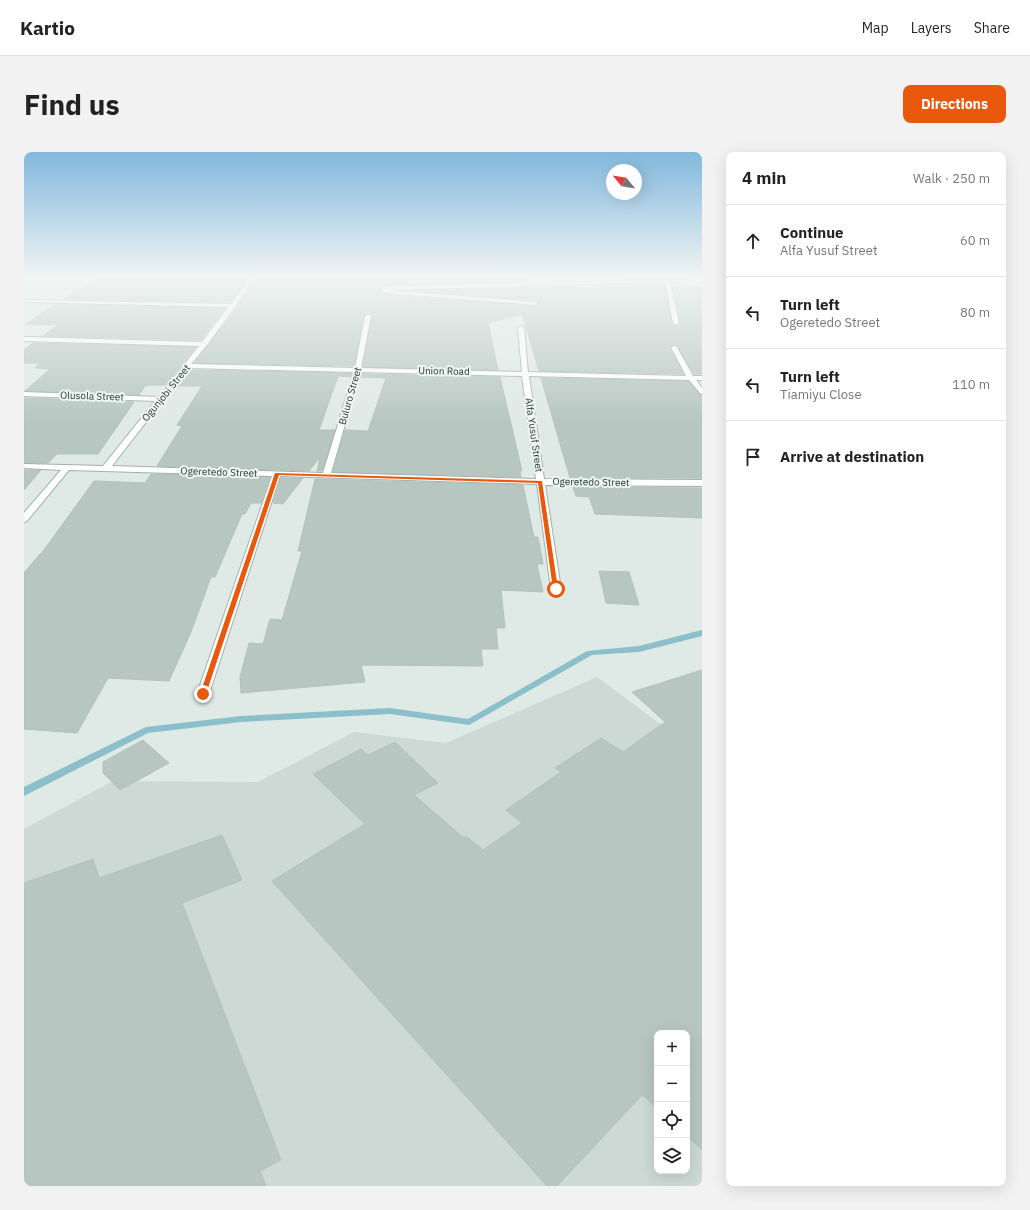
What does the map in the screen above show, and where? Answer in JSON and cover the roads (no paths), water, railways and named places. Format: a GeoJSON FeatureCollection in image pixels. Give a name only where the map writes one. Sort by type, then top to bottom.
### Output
{"type":"FeatureCollection","features":[{"type":"Feature","properties":{"kind":"street","name":"Ogunjobi Street"},"geometry":{"type":"LineString","coordinates":[[106,468],[218,326]]}},
{"type":"Feature","properties":{"kind":"street","name":"Buluro Street"},"geometry":{"type":"LineString","coordinates":[[326,475],[358,369],[366,326]]}},
{"type":"Feature","properties":{"kind":"street","name":"Alfa Yusuf Street"},"geometry":{"type":"LineString","coordinates":[[521,328],[525,373],[556,589]]}},
{"type":"Feature","properties":{"kind":"street"},"geometry":{"type":"LineString","coordinates":[[24,339],[204,344]]}},
{"type":"Feature","properties":{"kind":"street"},"geometry":{"type":"LineString","coordinates":[[674,347],[690,377],[702,392]]}},
{"type":"Feature","properties":{"kind":"street","name":"Union Road"},"geometry":{"type":"LineString","coordinates":[[187,366],[702,378]]}},
{"type":"Feature","properties":{"kind":"street","name":"Olusola Street"},"geometry":{"type":"LineString","coordinates":[[24,394],[161,398]]}},
{"type":"Feature","properties":{"kind":"street","name":"Ogeretedo Street"},"geometry":{"type":"LineString","coordinates":[[24,466],[541,482],[702,483]]}},
{"type":"Feature","properties":{"kind":"street"},"geometry":{"type":"LineString","coordinates":[[24,519],[67,467]]}},
{"type":"Feature","properties":{"kind":"street"},"geometry":{"type":"LineString","coordinates":[[203,694],[277,474]]}},
{"type":"Feature","properties":{"kind":"waterway"},"geometry":{"type":"LineString","coordinates":[[24,792],[146,730],[241,719],[390,711],[469,722],[590,653],[639,649],[702,633]]}}]}
